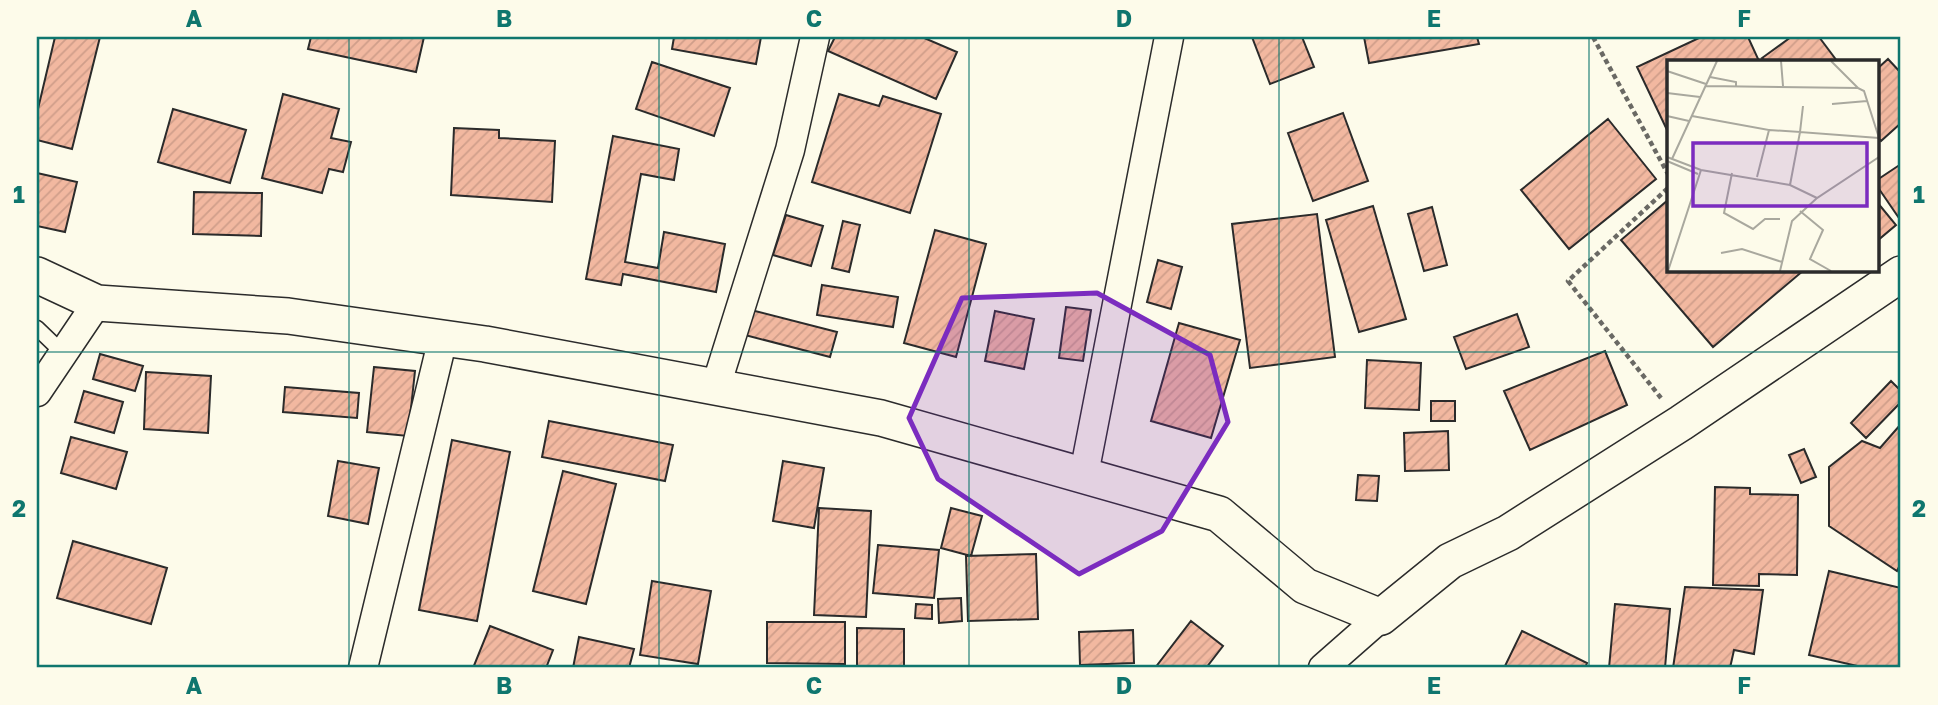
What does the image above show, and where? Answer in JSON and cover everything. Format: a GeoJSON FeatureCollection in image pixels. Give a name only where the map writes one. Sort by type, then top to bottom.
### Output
{"type":"FeatureCollection","features":[{"type":"Feature","properties":{"kind":"street"},"geometry":{"type":"LineString","coordinates":[[716,386],[790,150],[815,37]]}},
{"type":"Feature","properties":{"kind":"street"},"geometry":{"type":"LineString","coordinates":[[1084,474],[1169,37]]}},
{"type":"Feature","properties":{"kind":"street"},"geometry":{"type":"LineString","coordinates":[[1322,668],[1450,561],[1508,533],[1681,423],[1901,274]]}},
{"type":"Feature","properties":{"kind":"street"},"geometry":{"type":"LineString","coordinates":[[37,275],[97,303],[288,316],[443,338],[881,418],[1219,514],[1305,586],[1381,617]]}},
{"type":"Feature","properties":{"kind":"street"},"geometry":{"type":"LineString","coordinates":[[37,392],[97,303]]}},
{"type":"Feature","properties":{"kind":"street"},"geometry":{"type":"LineString","coordinates":[[363,668],[443,338]]}},
{"type":"Feature","properties":{"kind":"lane"},"geometry":{"type":"LineString","coordinates":[[37,328],[63,353]]}},
{"type":"Feature","properties":{"kind":"path"},"geometry":{"type":"LineString","coordinates":[[1593,37],[1667,172]]}},
{"type":"Feature","properties":{"kind":"path"},"geometry":{"type":"LineString","coordinates":[[1667,189],[1568,281],[1681,423]]}},
{"type":"Feature","properties":{"kind":"highlighted area"},"geometry":{"type":"Polygon","coordinates":[[[1097,293],[1210,355],[1228,422],[1162,531],[1079,574],[938,479],[909,418],[962,298],[1097,293]]]}},
{"type":"Feature","properties":{"kind":"building"},"geometry":{"type":"Polygon","coordinates":[[[55,37],[100,37],[72,149],[37,140],[37,113],[55,37]]]}},
{"type":"Feature","properties":{"kind":"building"},"geometry":{"type":"Polygon","coordinates":[[[311,37],[424,37],[416,72],[308,49],[311,37]]]}},
{"type":"Feature","properties":{"kind":"building"},"geometry":{"type":"Polygon","coordinates":[[[674,37],[761,37],[756,64],[672,49],[674,37]]]}},
{"type":"Feature","properties":{"kind":"building"},"geometry":{"type":"Polygon","coordinates":[[[835,37],[922,37],[957,52],[936,99],[828,51],[835,37]]]}},
{"type":"Feature","properties":{"kind":"building"},"geometry":{"type":"Polygon","coordinates":[[[1252,37],[1302,37],[1314,67],[1270,84],[1252,37]]]}},
{"type":"Feature","properties":{"kind":"building"},"geometry":{"type":"Polygon","coordinates":[[[1364,37],[1477,37],[1479,44],[1369,63],[1364,37]]]}},
{"type":"Feature","properties":{"kind":"building"},"geometry":{"type":"Polygon","coordinates":[[[1701,37],[1748,37],[1759,60],[1667,60],[1667,130],[1637,67],[1701,37]]]}},
{"type":"Feature","properties":{"kind":"building"},"geometry":{"type":"Polygon","coordinates":[[[1791,37],[1819,37],[1836,60],[1764,60],[1762,58],[1791,37]]]}},
{"type":"Feature","properties":{"kind":"building"},"geometry":{"type":"Polygon","coordinates":[[[1888,59],[1901,73],[1901,123],[1881,141],[1878,137],[1878,68],[1888,59]]]}},
{"type":"Feature","properties":{"kind":"building"},"geometry":{"type":"Polygon","coordinates":[[[652,62],[730,88],[714,136],[636,109],[652,62]]]}},
{"type":"Feature","properties":{"kind":"building"},"geometry":{"type":"Polygon","coordinates":[[[283,94],[339,109],[331,138],[351,142],[343,172],[329,169],[322,193],[262,178],[283,94]]]}},
{"type":"Feature","properties":{"kind":"building"},"geometry":{"type":"Polygon","coordinates":[[[839,94],[879,106],[883,96],[941,114],[910,213],[812,182],[839,94]]]}},
{"type":"Feature","properties":{"kind":"building"},"geometry":{"type":"Polygon","coordinates":[[[173,109],[246,130],[230,183],[158,162],[173,109]]]}},
{"type":"Feature","properties":{"kind":"building"},"geometry":{"type":"Polygon","coordinates":[[[1343,113],[1368,181],[1313,201],[1288,133],[1343,113]]]}},
{"type":"Feature","properties":{"kind":"building"},"geometry":{"type":"Polygon","coordinates":[[[1608,119],[1656,179],[1569,249],[1521,190],[1608,119]]]}},
{"type":"Feature","properties":{"kind":"building"},"geometry":{"type":"Polygon","coordinates":[[[454,128],[499,130],[499,138],[555,141],[552,202],[451,195],[454,128]]]}},
{"type":"Feature","properties":{"kind":"building"},"geometry":{"type":"Polygon","coordinates":[[[613,136],[679,149],[674,180],[641,174],[625,262],[658,268],[664,232],[725,244],[716,292],[623,274],[621,285],[586,279],[613,136]]]}},
{"type":"Feature","properties":{"kind":"building"},"geometry":{"type":"Polygon","coordinates":[[[1901,164],[1901,221],[1878,187],[1878,179],[1901,164]]]}},
{"type":"Feature","properties":{"kind":"building"},"geometry":{"type":"Polygon","coordinates":[[[37,173],[77,182],[65,232],[37,226],[37,173]]]}},
{"type":"Feature","properties":{"kind":"building"},"geometry":{"type":"Polygon","coordinates":[[[194,192],[262,193],[261,236],[193,234],[194,192]]]}},
{"type":"Feature","properties":{"kind":"building"},"geometry":{"type":"Polygon","coordinates":[[[1667,201],[1667,271],[1803,271],[1713,347],[1621,240],[1667,201]]]}},
{"type":"Feature","properties":{"kind":"building"},"geometry":{"type":"Polygon","coordinates":[[[1878,203],[1896,225],[1878,240],[1878,203]]]}},
{"type":"Feature","properties":{"kind":"building"},"geometry":{"type":"Polygon","coordinates":[[[1373,206],[1406,319],[1359,332],[1326,220],[1373,206]]]}},
{"type":"Feature","properties":{"kind":"building"},"geometry":{"type":"Polygon","coordinates":[[[1432,207],[1447,265],[1424,271],[1408,214],[1432,207]]]}},
{"type":"Feature","properties":{"kind":"building"},"geometry":{"type":"Polygon","coordinates":[[[1317,214],[1335,357],[1250,368],[1232,224],[1317,214]]]}},
{"type":"Feature","properties":{"kind":"building"},"geometry":{"type":"Polygon","coordinates":[[[786,215],[823,226],[811,266],[773,255],[786,215]]]}},
{"type":"Feature","properties":{"kind":"building"},"geometry":{"type":"Polygon","coordinates":[[[843,221],[860,225],[849,272],[832,268],[843,221]]]}},
{"type":"Feature","properties":{"kind":"building"},"geometry":{"type":"Polygon","coordinates":[[[935,230],[986,244],[956,357],[904,343],[935,230]]]}},
{"type":"Feature","properties":{"kind":"building"},"geometry":{"type":"Polygon","coordinates":[[[1158,260],[1182,267],[1171,309],[1147,302],[1158,260]]]}},
{"type":"Feature","properties":{"kind":"building"},"geometry":{"type":"Polygon","coordinates":[[[822,285],[898,297],[893,327],[817,315],[822,285]]]}},
{"type":"Feature","properties":{"kind":"building"},"geometry":{"type":"Polygon","coordinates":[[[1066,307],[1091,310],[1083,361],[1059,358],[1066,307]]]}},
{"type":"Feature","properties":{"kind":"building"},"geometry":{"type":"Polygon","coordinates":[[[751,310],[837,332],[830,357],[745,335],[751,310]]]}},
{"type":"Feature","properties":{"kind":"building"},"geometry":{"type":"Polygon","coordinates":[[[995,311],[1034,319],[1024,369],[985,361],[995,311]]]}},
{"type":"Feature","properties":{"kind":"building"},"geometry":{"type":"Polygon","coordinates":[[[1517,314],[1529,347],[1466,369],[1454,337],[1517,314]]]}},
{"type":"Feature","properties":{"kind":"building"},"geometry":{"type":"Polygon","coordinates":[[[1179,323],[1240,340],[1211,438],[1151,421],[1179,323]]]}},
{"type":"Feature","properties":{"kind":"building"},"geometry":{"type":"Polygon","coordinates":[[[1605,351],[1627,405],[1530,450],[1504,391],[1605,351]]]}},
{"type":"Feature","properties":{"kind":"building"},"geometry":{"type":"Polygon","coordinates":[[[100,354],[143,366],[135,391],[93,379],[100,354]]]}},
{"type":"Feature","properties":{"kind":"building"},"geometry":{"type":"Polygon","coordinates":[[[1367,360],[1421,363],[1419,410],[1365,408],[1367,360]]]}},
{"type":"Feature","properties":{"kind":"building"},"geometry":{"type":"Polygon","coordinates":[[[374,367],[415,371],[408,436],[367,432],[374,367]]]}},
{"type":"Feature","properties":{"kind":"building"},"geometry":{"type":"Polygon","coordinates":[[[146,372],[211,376],[208,433],[144,429],[146,372]]]}},
{"type":"Feature","properties":{"kind":"building"},"geometry":{"type":"Polygon","coordinates":[[[1891,381],[1901,391],[1901,402],[1866,438],[1851,423],[1891,381]]]}},
{"type":"Feature","properties":{"kind":"building"},"geometry":{"type":"Polygon","coordinates":[[[285,387],[359,393],[357,418],[283,412],[285,387]]]}},
{"type":"Feature","properties":{"kind":"building"},"geometry":{"type":"Polygon","coordinates":[[[84,391],[123,402],[114,433],[75,422],[84,391]]]}},
{"type":"Feature","properties":{"kind":"building"},"geometry":{"type":"Polygon","coordinates":[[[1431,401],[1455,401],[1455,421],[1431,421],[1431,401]]]}},
{"type":"Feature","properties":{"kind":"building"},"geometry":{"type":"Polygon","coordinates":[[[549,421],[673,445],[665,481],[542,457],[549,421]]]}},
{"type":"Feature","properties":{"kind":"building"},"geometry":{"type":"Polygon","coordinates":[[[1901,424],[1901,563],[1897,571],[1829,526],[1829,467],[1862,441],[1880,448],[1901,424]]]}},
{"type":"Feature","properties":{"kind":"building"},"geometry":{"type":"Polygon","coordinates":[[[1448,431],[1449,470],[1405,471],[1404,433],[1448,431]]]}},
{"type":"Feature","properties":{"kind":"building"},"geometry":{"type":"Polygon","coordinates":[[[71,437],[127,452],[116,489],[61,473],[71,437]]]}},
{"type":"Feature","properties":{"kind":"building"},"geometry":{"type":"Polygon","coordinates":[[[452,440],[510,452],[477,621],[419,610],[452,440]]]}},
{"type":"Feature","properties":{"kind":"building"},"geometry":{"type":"Polygon","coordinates":[[[1804,449],[1816,477],[1801,483],[1789,455],[1804,449]]]}},
{"type":"Feature","properties":{"kind":"building"},"geometry":{"type":"Polygon","coordinates":[[[338,461],[379,468],[368,524],[328,516],[338,461]]]}},
{"type":"Feature","properties":{"kind":"building"},"geometry":{"type":"Polygon","coordinates":[[[783,461],[824,468],[814,528],[773,521],[783,461]]]}},
{"type":"Feature","properties":{"kind":"building"},"geometry":{"type":"Polygon","coordinates":[[[563,471],[616,484],[586,604],[533,591],[563,471]]]}},
{"type":"Feature","properties":{"kind":"building"},"geometry":{"type":"Polygon","coordinates":[[[1358,475],[1379,476],[1377,501],[1356,500],[1358,475]]]}},
{"type":"Feature","properties":{"kind":"building"},"geometry":{"type":"Polygon","coordinates":[[[1715,487],[1750,488],[1750,494],[1798,495],[1797,575],[1759,574],[1759,586],[1713,585],[1715,487]]]}},
{"type":"Feature","properties":{"kind":"building"},"geometry":{"type":"Polygon","coordinates":[[[819,508],[871,511],[866,617],[814,615],[819,508]]]}},
{"type":"Feature","properties":{"kind":"building"},"geometry":{"type":"Polygon","coordinates":[[[951,508],[982,516],[971,556],[941,548],[951,508]]]}},
{"type":"Feature","properties":{"kind":"building"},"geometry":{"type":"Polygon","coordinates":[[[73,541],[167,568],[151,624],[57,598],[73,541]]]}},
{"type":"Feature","properties":{"kind":"building"},"geometry":{"type":"Polygon","coordinates":[[[878,545],[939,550],[934,598],[873,593],[878,545]]]}},
{"type":"Feature","properties":{"kind":"building"},"geometry":{"type":"Polygon","coordinates":[[[1036,554],[1038,619],[968,621],[966,556],[1036,554]]]}},
{"type":"Feature","properties":{"kind":"building"},"geometry":{"type":"Polygon","coordinates":[[[1829,571],[1901,588],[1901,668],[1866,668],[1809,655],[1829,571]]]}},
{"type":"Feature","properties":{"kind":"building"},"geometry":{"type":"Polygon","coordinates":[[[652,581],[711,591],[698,664],[640,655],[652,581]]]}},
{"type":"Feature","properties":{"kind":"building"},"geometry":{"type":"Polygon","coordinates":[[[1685,587],[1763,590],[1754,654],[1734,650],[1730,668],[1673,668],[1685,587]]]}},
{"type":"Feature","properties":{"kind":"building"},"geometry":{"type":"Polygon","coordinates":[[[961,598],[962,621],[939,623],[938,599],[961,598]]]}},
{"type":"Feature","properties":{"kind":"building"},"geometry":{"type":"Polygon","coordinates":[[[916,604],[932,605],[932,619],[915,618],[916,604]]]}},
{"type":"Feature","properties":{"kind":"building"},"geometry":{"type":"Polygon","coordinates":[[[1615,604],[1670,609],[1665,668],[1609,668],[1615,604]]]}},
{"type":"Feature","properties":{"kind":"building"},"geometry":{"type":"Polygon","coordinates":[[[1191,621],[1223,646],[1206,668],[1155,668],[1191,621]]]}},
{"type":"Feature","properties":{"kind":"building"},"geometry":{"type":"Polygon","coordinates":[[[767,622],[845,622],[845,664],[767,663],[767,622]]]}},
{"type":"Feature","properties":{"kind":"building"},"geometry":{"type":"Polygon","coordinates":[[[490,626],[553,650],[546,668],[473,668],[490,626]]]}},
{"type":"Feature","properties":{"kind":"building"},"geometry":{"type":"Polygon","coordinates":[[[857,628],[904,629],[904,668],[857,668],[857,628]]]}},
{"type":"Feature","properties":{"kind":"building"},"geometry":{"type":"Polygon","coordinates":[[[1133,630],[1134,663],[1080,665],[1079,632],[1133,630]]]}},
{"type":"Feature","properties":{"kind":"building"},"geometry":{"type":"Polygon","coordinates":[[[1522,631],[1587,663],[1585,668],[1504,668],[1522,631]]]}},
{"type":"Feature","properties":{"kind":"building"},"geometry":{"type":"Polygon","coordinates":[[[579,637],[634,649],[629,668],[573,668],[579,637]]]}}]}
